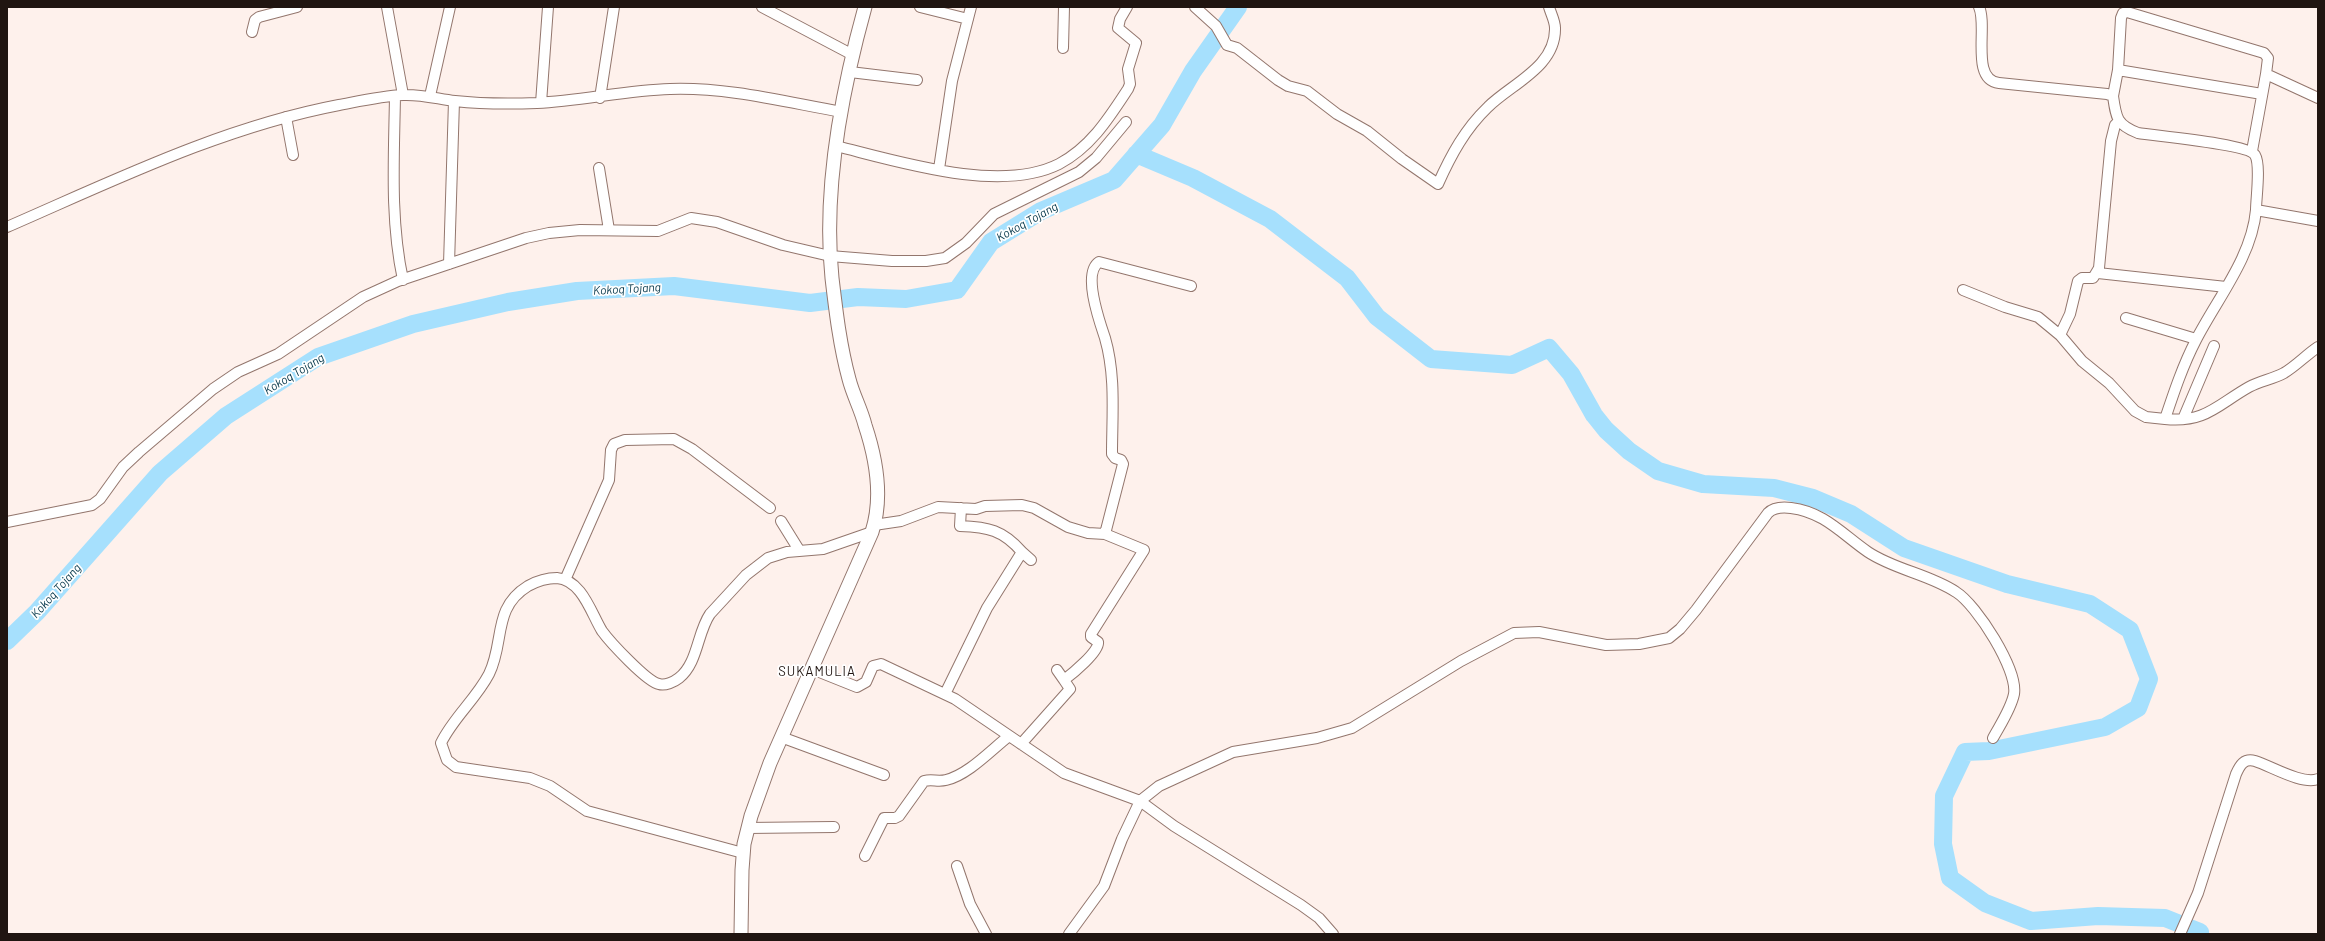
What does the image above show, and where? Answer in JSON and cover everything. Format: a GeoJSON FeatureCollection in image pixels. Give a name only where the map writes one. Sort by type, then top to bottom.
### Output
{"type":"FeatureCollection","features":[{"type":"Feature","properties":{"kind":"street"},"geometry":{"type":"LineString","coordinates":[[252,32],[255,20],[259,17],[297,7]]}},
{"type":"Feature","properties":{"kind":"street"},"geometry":{"type":"LineString","coordinates":[[387,7],[399,96],[394,206],[396,248],[403,280]]}},
{"type":"Feature","properties":{"kind":"street"},"geometry":{"type":"LineString","coordinates":[[430,96],[450,7]]}},
{"type":"Feature","properties":{"kind":"street"},"geometry":{"type":"LineString","coordinates":[[541,103],[548,7]]}},
{"type":"Feature","properties":{"kind":"street"},"geometry":{"type":"LineString","coordinates":[[600,98],[614,7]]}},
{"type":"Feature","properties":{"kind":"street"},"geometry":{"type":"LineString","coordinates":[[762,7],[853,55]]}},
{"type":"Feature","properties":{"kind":"street"},"geometry":{"type":"LineString","coordinates":[[741,934],[740,897],[747,828],[764,777],[873,528],[877,500],[875,464],[865,424],[848,376],[833,289],[830,256],[830,215],[836,146],[853,55],[865,7]]}},
{"type":"Feature","properties":{"kind":"street"},"geometry":{"type":"LineString","coordinates":[[920,7],[968,19]]}},
{"type":"Feature","properties":{"kind":"street"},"geometry":{"type":"LineString","coordinates":[[939,170],[952,82],[971,7]]}},
{"type":"Feature","properties":{"kind":"street"},"geometry":{"type":"LineString","coordinates":[[1063,48],[1064,7]]}},
{"type":"Feature","properties":{"kind":"street"},"geometry":{"type":"LineString","coordinates":[[836,146],[885,159],[939,170],[977,175],[1009,175],[1042,171],[1059,163],[1083,146],[1104,126],[1130,86],[1128,69],[1136,43],[1118,28],[1120,19],[1127,7]]}},
{"type":"Feature","properties":{"kind":"street"},"geometry":{"type":"LineString","coordinates":[[1195,7],[1218,30],[1227,45],[1237,48],[1288,86],[1307,91],[1337,114],[1367,131],[1402,159],[1439,180],[1458,142],[1473,123],[1502,94],[1530,74],[1547,54],[1554,36],[1555,26],[1549,7]]}},
{"type":"Feature","properties":{"kind":"street"},"geometry":{"type":"LineString","coordinates":[[1979,7],[1982,21],[1982,66],[1984,73],[1991,80],[1999,83],[2096,92],[2113,96]]}},
{"type":"Feature","properties":{"kind":"street"},"geometry":{"type":"LineString","coordinates":[[2165,419],[2172,394],[2196,339],[2226,287],[2245,249],[2256,210],[2258,162],[2252,151],[2268,60],[2264,53],[2127,12],[2122,13],[2118,70],[2113,96],[2118,122],[2127,129],[2138,133],[2233,146],[2252,151]]}},
{"type":"Feature","properties":{"kind":"street"},"geometry":{"type":"LineString","coordinates":[[2118,70],[2262,94]]}},
{"type":"Feature","properties":{"kind":"street"},"geometry":{"type":"LineString","coordinates":[[850,72],[917,80]]}},
{"type":"Feature","properties":{"kind":"street"},"geometry":{"type":"LineString","coordinates":[[2266,74],[2318,98]]}},
{"type":"Feature","properties":{"kind":"street"},"geometry":{"type":"LineString","coordinates":[[7,227],[169,157],[265,122],[316,109],[399,96],[430,96],[454,101],[498,104],[541,103],[600,98],[668,89],[700,89],[750,95],[842,112]]}},
{"type":"Feature","properties":{"kind":"street"},"geometry":{"type":"LineString","coordinates":[[448,264],[454,101]]}},
{"type":"Feature","properties":{"kind":"street"},"geometry":{"type":"LineString","coordinates":[[286,117],[293,155]]}},
{"type":"Feature","properties":{"kind":"street"},"geometry":{"type":"LineString","coordinates":[[7,522],[92,505],[100,499],[123,468],[139,452],[213,389],[238,372],[278,354],[363,297],[403,280],[526,238],[548,233],[608,225],[658,231],[691,218],[717,222],[783,245],[830,256],[892,261],[926,261],[945,258],[966,243],[994,214],[1079,172],[1096,158],[1126,122]]}},
{"type":"Feature","properties":{"kind":"street"},"geometry":{"type":"LineString","coordinates":[[2061,336],[2070,314],[2078,281],[2082,278],[2093,278],[2098,273],[2111,141],[2115,125],[2118,122]]}},
{"type":"Feature","properties":{"kind":"street"},"geometry":{"type":"LineString","coordinates":[[599,168],[608,225]]}},
{"type":"Feature","properties":{"kind":"street"},"geometry":{"type":"LineString","coordinates":[[2256,210],[2318,221]]}},
{"type":"Feature","properties":{"kind":"street"},"geometry":{"type":"LineString","coordinates":[[1105,534],[1122,464],[1121,460],[1115,458],[1112,454],[1112,369],[1095,306],[1092,273],[1099,262],[1191,286]]}},
{"type":"Feature","properties":{"kind":"street"},"geometry":{"type":"LineString","coordinates":[[2098,273],[2226,287]]}},
{"type":"Feature","properties":{"kind":"street"},"geometry":{"type":"LineString","coordinates":[[1963,290],[2005,308],[2038,318],[2061,336],[2082,361],[2109,383],[2135,411],[2146,417],[2184,419],[2213,411],[2226,400],[2248,388],[2283,374],[2318,347]]}},
{"type":"Feature","properties":{"kind":"street"},"geometry":{"type":"LineString","coordinates":[[2126,318],[2196,339]]}},
{"type":"Feature","properties":{"kind":"street"},"geometry":{"type":"LineString","coordinates":[[2184,419],[2214,346]]}},
{"type":"Feature","properties":{"kind":"street"},"geometry":{"type":"LineString","coordinates":[[565,580],[609,480],[611,450],[614,444],[625,440],[674,439],[692,449],[770,508]]}},
{"type":"Feature","properties":{"kind":"street"},"geometry":{"type":"LineString","coordinates":[[744,853],[587,810],[550,786],[530,778],[469,770],[456,767],[447,760],[441,743],[446,732],[489,674],[495,657],[503,617],[510,602],[519,592],[547,578],[565,580],[574,586],[581,595],[602,631],[618,650],[650,680],[659,684],[669,683],[684,673],[697,647],[703,624],[730,591],[768,558],[778,554],[799,550],[822,549],[873,528],[901,521],[933,508],[1010,505],[1029,506],[1068,527],[1105,534],[1141,548],[1143,553],[1091,634],[1091,637],[1098,642],[1097,647],[1079,668],[1064,680]]}},
{"type":"Feature","properties":{"kind":"street"},"geometry":{"type":"LineString","coordinates":[[961,508],[960,526],[992,528],[1006,537],[1031,560]]}},
{"type":"Feature","properties":{"kind":"street"},"geometry":{"type":"LineString","coordinates":[[1069,934],[1104,886],[1122,839],[1140,801],[1166,783],[1187,774],[1219,756],[1233,752],[1317,738],[1352,728],[1461,661],[1514,633],[1539,632],[1606,645],[1640,644],[1669,638],[1680,629],[1696,610],[1768,514],[1778,508],[1799,509],[1813,512],[1826,519],[1879,559],[1956,592],[1976,612],[2004,654],[2014,686],[2009,707],[1993,738]]}},
{"type":"Feature","properties":{"kind":"street"},"geometry":{"type":"LineString","coordinates":[[782,522],[799,550]]}},
{"type":"Feature","properties":{"kind":"street"},"geometry":{"type":"LineString","coordinates":[[945,694],[987,608],[1022,552]]}},
{"type":"Feature","properties":{"kind":"street"},"geometry":{"type":"LineString","coordinates":[[812,669],[857,687],[866,682],[874,666],[881,664],[945,694],[980,715],[1064,773],[1140,801],[1174,826],[1301,905],[1319,918],[1333,934]]}},
{"type":"Feature","properties":{"kind":"street"},"geometry":{"type":"LineString","coordinates":[[1021,744],[1070,688],[1057,670]]}},
{"type":"Feature","properties":{"kind":"street"},"geometry":{"type":"LineString","coordinates":[[865,856],[884,818],[895,818],[898,816],[924,781],[946,780],[957,776],[981,760],[1009,736]]}},
{"type":"Feature","properties":{"kind":"street"},"geometry":{"type":"LineString","coordinates":[[781,737],[884,775]]}},
{"type":"Feature","properties":{"kind":"street"},"geometry":{"type":"LineString","coordinates":[[2180,934],[2188,918],[2234,778],[2242,763],[2250,759],[2255,760],[2298,778],[2313,781],[2318,779]]}},
{"type":"Feature","properties":{"kind":"street"},"geometry":{"type":"LineString","coordinates":[[747,828],[834,827]]}},
{"type":"Feature","properties":{"kind":"street"},"geometry":{"type":"LineString","coordinates":[[957,866],[970,904],[986,934]]}},
{"type":"Feature","properties":{"kind":"waterway","name":"Kokoq Tojang"},"geometry":{"type":"LineString","coordinates":[[7,641],[37,612],[160,473],[226,416],[318,357],[413,324],[508,302],[577,291],[674,286],[810,303],[858,297],[906,299],[957,290],[991,242],[1041,211],[1114,180],[1162,125],[1193,71],[1238,7]]}},
{"type":"Feature","properties":{"kind":"waterway"},"geometry":{"type":"LineString","coordinates":[[1136,154],[1193,178],[1270,219],[1347,278],[1377,317],[1431,359],[1512,365],[1549,348],[1571,374],[1594,415],[1606,430],[1629,451],[1658,471],[1703,484],[1774,488],[1813,498],[1851,514],[1904,548],[2007,584],[2090,604],[2130,630],[2149,679],[2138,708],[2105,727],[1989,751],[1965,752],[1944,796],[1943,844],[1950,878],[1985,903],[2031,921],[2098,916],[2165,918],[2200,932],[2199,934]]}},
{"type":"Feature","properties":{"kind":"district","name":"SUKAMULIA"},"geometry":{"type":"Point","coordinates":[817,672]}}]}
